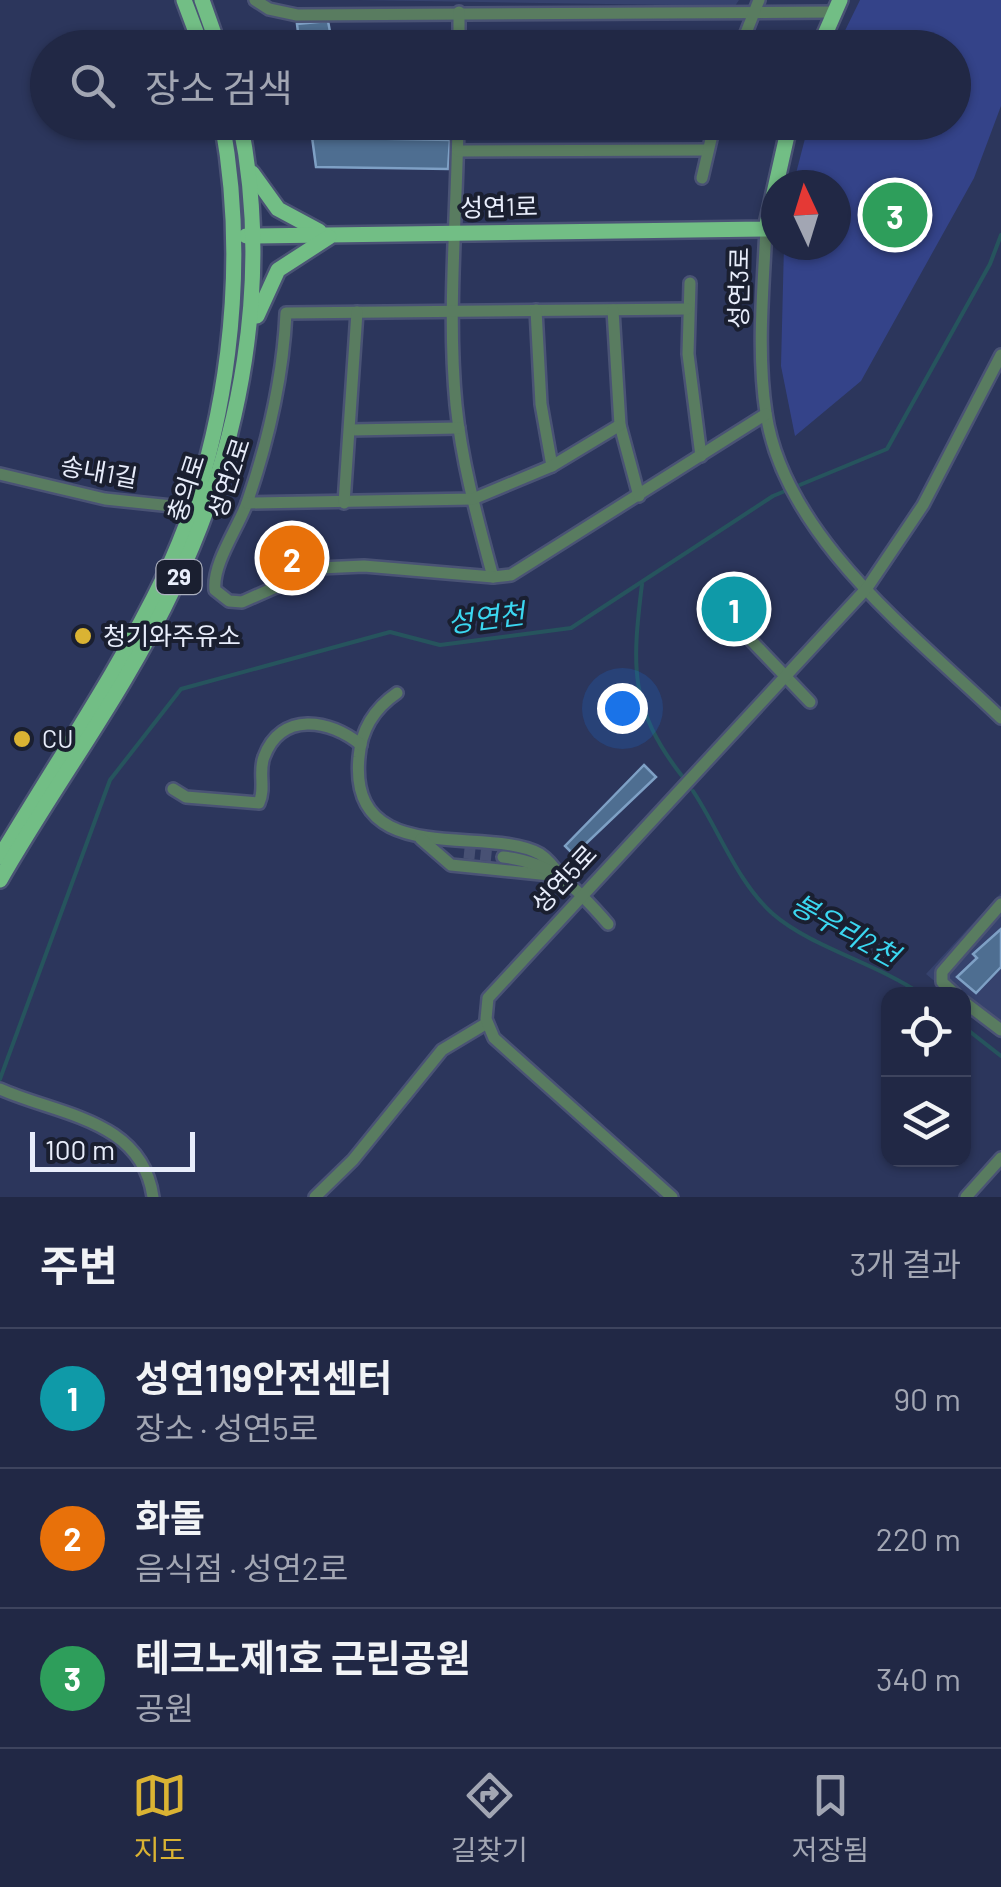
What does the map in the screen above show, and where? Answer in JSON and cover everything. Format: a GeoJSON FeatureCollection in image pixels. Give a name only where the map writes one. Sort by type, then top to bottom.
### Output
{"type":"FeatureCollection","features":[{"type":"Feature","properties":{"kind":"main road"},"geometry":{"type":"LineString","coordinates":[[184,0],[195,30]]}},
{"type":"Feature","properties":{"kind":"main road"},"geometry":{"type":"LineString","coordinates":[[202,0],[213,30]]}},
{"type":"Feature","properties":{"kind":"main road"},"geometry":{"type":"LineString","coordinates":[[827,30],[837,6]]}},
{"type":"Feature","properties":{"kind":"main road","name":"충의로"},"geometry":{"type":"LineString","coordinates":[[0,857],[129,642],[165,575],[191,508],[216,417],[231,293],[232,236],[224,140]]}},
{"type":"Feature","properties":{"kind":"main road","name":"충의로"},"geometry":{"type":"LineString","coordinates":[[0,880],[173,590],[198,533],[236,408],[250,322],[253,236],[243,140]]}},
{"type":"Feature","properties":{"kind":"main road","name":"성연3로"},"geometry":{"type":"LineString","coordinates":[[779,170],[786,140]]}},
{"type":"Feature","properties":{"kind":"main road"},"geometry":{"type":"LineString","coordinates":[[246,160],[263,194],[278,209],[333,234]]}},
{"type":"Feature","properties":{"kind":"main road","name":"성연1로"},"geometry":{"type":"LineString","coordinates":[[232,236],[761,229]]}},
{"type":"Feature","properties":{"kind":"main road"},"geometry":{"type":"LineString","coordinates":[[250,322],[278,270],[333,234]]}},
{"type":"Feature","properties":{"kind":"main road"},"geometry":{"type":"LineString","coordinates":[[231,293],[252,294]]}},
{"type":"Feature","properties":{"kind":"street"},"geometry":{"type":"LineString","coordinates":[[255,0],[268,9],[296,14],[837,6]]}},
{"type":"Feature","properties":{"kind":"street"},"geometry":{"type":"LineString","coordinates":[[747,30],[756,6]]}},
{"type":"Feature","properties":{"kind":"street"},"geometry":{"type":"LineString","coordinates":[[459,12],[459,30]]}},
{"type":"Feature","properties":{"kind":"street"},"geometry":{"type":"LineString","coordinates":[[458,140],[452,311],[459,428],[493,577]]}},
{"type":"Feature","properties":{"kind":"street"},"geometry":{"type":"LineString","coordinates":[[702,178],[710,140]]}},
{"type":"Feature","properties":{"kind":"street"},"geometry":{"type":"LineString","coordinates":[[458,151],[707,150]]}},
{"type":"Feature","properties":{"kind":"street","name":"성연3로"},"geometry":{"type":"LineString","coordinates":[[766,260],[766,414],[777,457],[792,494],[867,588]]}},
{"type":"Feature","properties":{"kind":"street"},"geometry":{"type":"LineString","coordinates":[[690,282],[687,309],[701,456]]}},
{"type":"Feature","properties":{"kind":"street","name":"성연2로"},"geometry":{"type":"LineString","coordinates":[[687,309],[286,312],[268,433],[246,503],[214,582],[217,593],[230,601],[248,600],[319,568],[394,567],[493,577],[524,570],[766,414]]}},
{"type":"Feature","properties":{"kind":"street"},"geometry":{"type":"LineString","coordinates":[[536,310],[541,404],[552,466]]}},
{"type":"Feature","properties":{"kind":"street"},"geometry":{"type":"LineString","coordinates":[[613,310],[620,425],[639,496]]}},
{"type":"Feature","properties":{"kind":"street"},"geometry":{"type":"LineString","coordinates":[[344,503],[358,312]]}},
{"type":"Feature","properties":{"kind":"street"},"geometry":{"type":"LineString","coordinates":[[1001,355],[923,505],[867,588],[1001,718]]}},
{"type":"Feature","properties":{"kind":"street"},"geometry":{"type":"LineString","coordinates":[[246,503],[473,499],[552,466],[620,425]]}},
{"type":"Feature","properties":{"kind":"street"},"geometry":{"type":"LineString","coordinates":[[350,430],[459,428]]}},
{"type":"Feature","properties":{"kind":"street","name":"송내1길"},"geometry":{"type":"LineString","coordinates":[[0,474],[105,499],[191,508]]}},
{"type":"Feature","properties":{"kind":"street","name":"성연5로"},"geometry":{"type":"LineString","coordinates":[[486,1023],[491,990],[867,588]]}},
{"type":"Feature","properties":{"kind":"street"},"geometry":{"type":"LineString","coordinates":[[745,634],[810,702]]}},
{"type":"Feature","properties":{"kind":"street"},"geometry":{"type":"LineString","coordinates":[[396,692],[377,710],[361,745],[359,776],[366,798],[390,824],[421,839],[451,865],[561,876]]}},
{"type":"Feature","properties":{"kind":"street"},"geometry":{"type":"LineString","coordinates":[[173,789],[186,796],[259,803],[263,757],[280,732],[296,724],[332,727],[361,745]]}},
{"type":"Feature","properties":{"kind":"street"},"geometry":{"type":"LineString","coordinates":[[421,839],[524,848],[544,857],[608,924]]}},
{"type":"Feature","properties":{"kind":"street"},"geometry":{"type":"LineString","coordinates":[[503,856],[533,860],[561,876]]}},
{"type":"Feature","properties":{"kind":"street"},"geometry":{"type":"LineString","coordinates":[[947,987],[942,982],[942,972],[1001,904]]}},
{"type":"Feature","properties":{"kind":"street"},"geometry":{"type":"LineString","coordinates":[[971,1007],[1001,1030]]}},
{"type":"Feature","properties":{"kind":"street"},"geometry":{"type":"LineString","coordinates":[[314,1197],[353,1160],[442,1050],[486,1023],[494,1038],[672,1197]]}},
{"type":"Feature","properties":{"kind":"street"},"geometry":{"type":"LineString","coordinates":[[0,1089],[96,1121],[113,1132],[140,1162],[153,1197]]}},
{"type":"Feature","properties":{"kind":"street"},"geometry":{"type":"LineString","coordinates":[[966,1197],[1001,1158]]}},
{"type":"Feature","properties":{"kind":"shaded area"},"geometry":{"type":"Polygon","coordinates":[[[358,0],[739,0],[735,6],[358,0]]]}},
{"type":"Feature","properties":{"kind":"shaded area"},"geometry":{"type":"Polygon","coordinates":[[[860,0],[1001,0],[1001,106],[974,178],[861,381],[795,436],[781,366],[784,260],[851,260],[851,170],[797,170],[805,140],[971,140],[971,30],[845,30],[860,0]]]}},
{"type":"Feature","properties":{"kind":"shaded area"},"geometry":{"type":"Polygon","coordinates":[[[1001,893],[1001,1039],[971,1013],[971,987],[942,987],[926,974],[1001,893]]]}},
{"type":"Feature","properties":{"kind":"building"},"geometry":{"type":"Polygon","coordinates":[[[328,21],[330,30],[298,30],[297,24],[328,21]]]}},
{"type":"Feature","properties":{"kind":"building"},"geometry":{"type":"Polygon","coordinates":[[[312,140],[450,140],[448,169],[316,167],[312,140]]]}},
{"type":"Feature","properties":{"kind":"building"},"geometry":{"type":"Polygon","coordinates":[[[293,543],[303,562],[290,569],[280,550],[293,543]]]}},
{"type":"Feature","properties":{"kind":"building"},"geometry":{"type":"Polygon","coordinates":[[[743,585],[757,598],[724,633],[710,620],[743,585]]]}},
{"type":"Feature","properties":{"kind":"building"},"geometry":{"type":"Polygon","coordinates":[[[644,765],[656,777],[574,855],[565,846],[644,765]]]}},
{"type":"Feature","properties":{"kind":"building"},"geometry":{"type":"Polygon","coordinates":[[[1001,929],[1001,967],[976,993],[957,977],[977,958],[973,954],[1001,929]]]}},
{"type":"Feature","properties":{"kind":"waterway","name":"성연천"},"geometry":{"type":"LineString","coordinates":[[0,1079],[110,780],[181,689],[390,632],[440,645],[571,628],[773,496],[887,449],[990,264],[1001,235]]}},
{"type":"Feature","properties":{"kind":"waterway","name":"봉우리2천"},"geometry":{"type":"LineString","coordinates":[[642,584],[638,685],[652,729],[682,776]]}},
{"type":"Feature","properties":{"kind":"waterway","name":"봉우리2천"},"geometry":{"type":"LineString","coordinates":[[693,791],[749,887],[773,914],[806,936],[910,987]]}},
{"type":"Feature","properties":{"kind":"waterway","name":"봉우리2천"},"geometry":{"type":"LineString","coordinates":[[971,1032],[1001,1056]]}},
{"type":"Feature","properties":{"kind":"tunnel"},"geometry":{"type":"LineString","coordinates":[[464,853],[503,857]]}},
{"type":"Feature","properties":{"kind":"place","name":"테크노제1호 근린공원"},"geometry":{"type":"Point","coordinates":[895,215]}},
{"type":"Feature","properties":{"kind":"place","name":"화돌"},"geometry":{"type":"Point","coordinates":[292,558]}},
{"type":"Feature","properties":{"kind":"place","name":"성연119안전센터"},"geometry":{"type":"Point","coordinates":[734,609]}},
{"type":"Feature","properties":{"kind":"place","name":"청기와주유소"},"geometry":{"type":"Point","coordinates":[83,636]}},
{"type":"Feature","properties":{"kind":"place","name":"CU"},"geometry":{"type":"Point","coordinates":[22,739]}}]}
